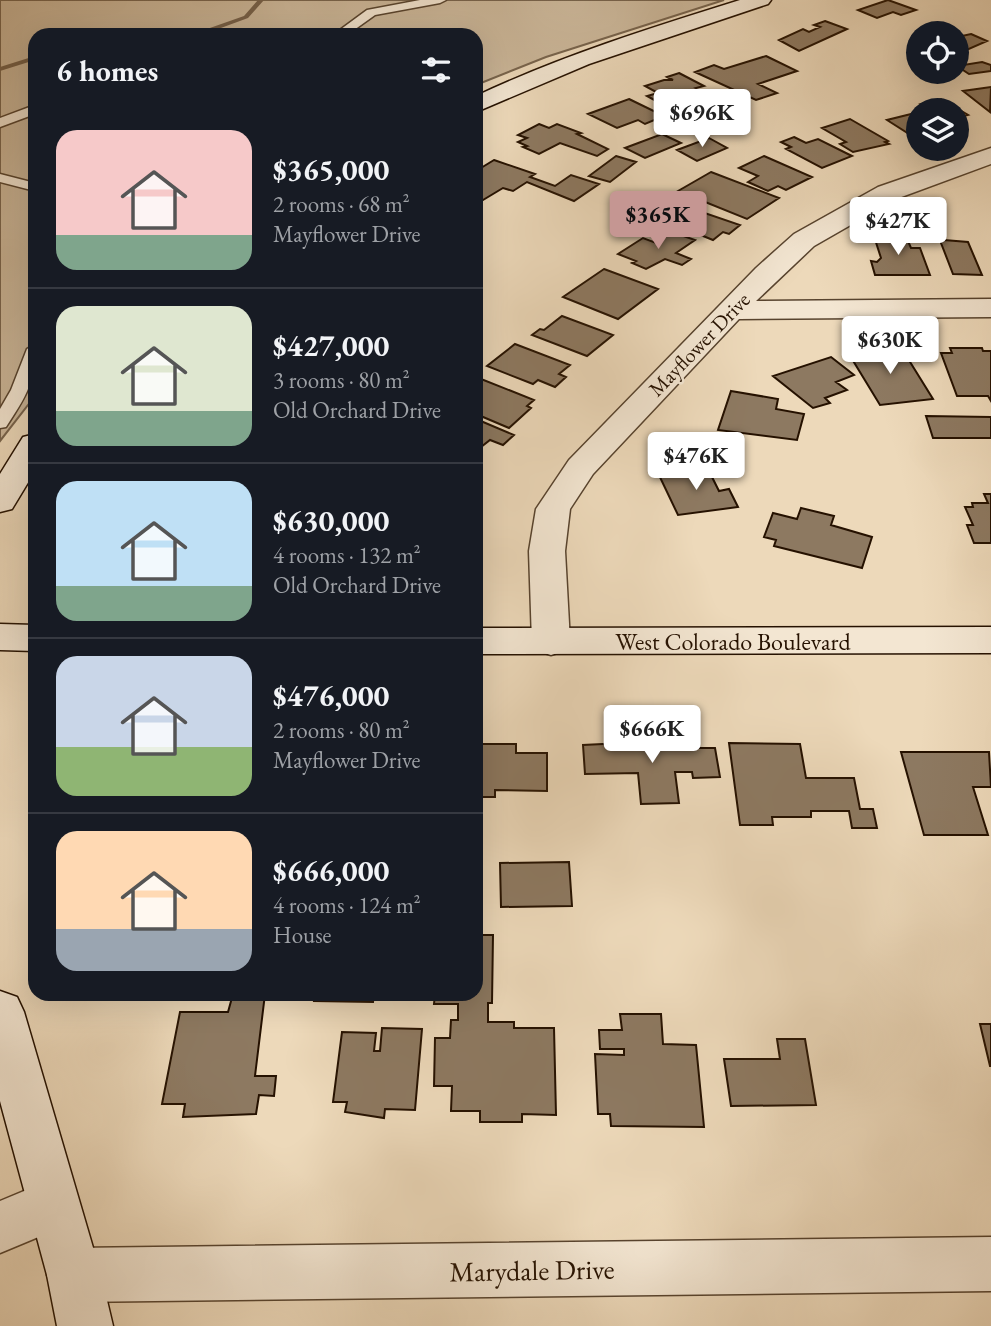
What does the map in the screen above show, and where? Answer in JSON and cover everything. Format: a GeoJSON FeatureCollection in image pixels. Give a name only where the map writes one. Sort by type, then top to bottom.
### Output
{"type":"FeatureCollection","features":[{"type":"Feature","properties":{"kind":"street"},"geometry":{"type":"LineString","coordinates":[[483,102],[594,55],[761,0]]}},
{"type":"Feature","properties":{"kind":"street","name":"Mayflower Drive"},"geometry":{"type":"LineString","coordinates":[[551,642],[547,551],[553,509],[580,467],[765,274],[804,240],[844,215],[919,179],[991,155]]}},
{"type":"Feature","properties":{"kind":"street"},"geometry":{"type":"LineString","coordinates":[[732,310],[991,308]]}},
{"type":"Feature","properties":{"kind":"street"},"geometry":{"type":"LineString","coordinates":[[0,501],[28,455]]}},
{"type":"Feature","properties":{"kind":"street"},"geometry":{"type":"LineString","coordinates":[[0,637],[28,638]]}},
{"type":"Feature","properties":{"kind":"street","name":"West Colorado Boulevard"},"geometry":{"type":"LineString","coordinates":[[483,641],[991,640]]}},
{"type":"Feature","properties":{"kind":"street"},"geometry":{"type":"LineString","coordinates":[[0,1013],[10,1092],[53,1205],[74,1275],[85,1326]]}},
{"type":"Feature","properties":{"kind":"street"},"geometry":{"type":"LineString","coordinates":[[0,1227],[53,1205]]}},
{"type":"Feature","properties":{"kind":"street","name":"Marydale Drive"},"geometry":{"type":"LineString","coordinates":[[74,1275],[991,1264]]}},
{"type":"Feature","properties":{"kind":"lane"},"geometry":{"type":"LineString","coordinates":[[349,28],[371,12],[440,0]]}},
{"type":"Feature","properties":{"kind":"lane"},"geometry":{"type":"LineString","coordinates":[[0,123],[28,112]]}},
{"type":"Feature","properties":{"kind":"lane"},"geometry":{"type":"LineString","coordinates":[[0,178],[28,185]]}},
{"type":"Feature","properties":{"kind":"lane"},"geometry":{"type":"LineString","coordinates":[[0,423],[20,390],[28,368]]}},
{"type":"Feature","properties":{"kind":"shaded area"},"geometry":{"type":"Polygon","coordinates":[[[0,0],[724,0],[546,57],[483,82],[483,28],[28,28],[28,405],[0,441],[0,0]]]}},
{"type":"Feature","properties":{"kind":"building"},"geometry":{"type":"Polygon","coordinates":[[[888,0],[916,10],[901,15],[893,12],[877,18],[858,10],[888,0]]]}},
{"type":"Feature","properties":{"kind":"building"},"geometry":{"type":"Polygon","coordinates":[[[825,21],[847,29],[799,51],[779,40],[803,29],[809,32],[820,27],[814,25],[825,21]]]}},
{"type":"Feature","properties":{"kind":"building"},"geometry":{"type":"Polygon","coordinates":[[[971,34],[987,41],[969,49],[971,34]]]}},
{"type":"Feature","properties":{"kind":"building"},"geometry":{"type":"Polygon","coordinates":[[[766,56],[797,71],[758,84],[777,93],[756,100],[695,72],[714,65],[724,69],[766,56]]]}},
{"type":"Feature","properties":{"kind":"building"},"geometry":{"type":"Polygon","coordinates":[[[982,62],[991,65],[991,71],[969,74],[969,64],[982,62]]]}},
{"type":"Feature","properties":{"kind":"building"},"geometry":{"type":"Polygon","coordinates":[[[679,73],[704,86],[696,88],[706,93],[685,100],[695,105],[676,112],[647,96],[658,93],[645,86],[673,80],[667,77],[679,73]]]}},
{"type":"Feature","properties":{"kind":"building"},"geometry":{"type":"Polygon","coordinates":[[[991,87],[990,112],[963,91],[991,87]]]}},
{"type":"Feature","properties":{"kind":"building"},"geometry":{"type":"Polygon","coordinates":[[[629,99],[664,116],[645,124],[638,120],[617,128],[588,114],[629,99]]]}},
{"type":"Feature","properties":{"kind":"building"},"geometry":{"type":"Polygon","coordinates":[[[906,115],[906,132],[887,120],[906,115]]]}},
{"type":"Feature","properties":{"kind":"building"},"geometry":{"type":"Polygon","coordinates":[[[850,119],[889,144],[853,152],[840,144],[846,142],[822,128],[850,119]]]}},
{"type":"Feature","properties":{"kind":"building"},"geometry":{"type":"Polygon","coordinates":[[[539,124],[549,128],[557,124],[581,133],[577,134],[608,149],[597,156],[560,143],[539,154],[523,147],[527,146],[518,142],[527,138],[518,135],[539,124]]]}},
{"type":"Feature","properties":{"kind":"building"},"geometry":{"type":"Polygon","coordinates":[[[662,134],[681,143],[645,158],[625,148],[662,134]]]}},
{"type":"Feature","properties":{"kind":"building"},"geometry":{"type":"Polygon","coordinates":[[[794,137],[806,143],[818,139],[852,156],[822,168],[786,149],[791,147],[781,142],[794,137]]]}},
{"type":"Feature","properties":{"kind":"building"},"geometry":{"type":"Polygon","coordinates":[[[709,138],[727,148],[697,161],[677,150],[709,138]]]}},
{"type":"Feature","properties":{"kind":"building"},"geometry":{"type":"Polygon","coordinates":[[[616,156],[636,162],[610,182],[589,176],[616,156]]]}},
{"type":"Feature","properties":{"kind":"building"},"geometry":{"type":"Polygon","coordinates":[[[764,156],[812,177],[786,190],[778,186],[768,191],[748,182],[758,176],[739,168],[764,156]]]}},
{"type":"Feature","properties":{"kind":"building"},"geometry":{"type":"Polygon","coordinates":[[[494,160],[535,174],[530,177],[555,186],[571,175],[599,184],[574,201],[527,182],[513,191],[503,188],[483,200],[483,167],[494,160]]]}},
{"type":"Feature","properties":{"kind":"building"},"geometry":{"type":"Polygon","coordinates":[[[711,172],[779,198],[747,219],[678,191],[711,172]]]}},
{"type":"Feature","properties":{"kind":"building"},"geometry":{"type":"Polygon","coordinates":[[[690,208],[740,225],[729,234],[723,232],[713,240],[671,223],[690,208]]]}},
{"type":"Feature","properties":{"kind":"building"},"geometry":{"type":"Polygon","coordinates":[[[672,232],[695,240],[676,253],[691,259],[682,265],[665,259],[646,269],[632,263],[636,261],[618,254],[643,238],[656,243],[672,232]]]}},
{"type":"Feature","properties":{"kind":"building"},"geometry":{"type":"Polygon","coordinates":[[[873,233],[905,234],[911,248],[920,248],[930,275],[875,275],[871,261],[877,262],[881,258],[873,233]]]}},
{"type":"Feature","properties":{"kind":"building"},"geometry":{"type":"Polygon","coordinates":[[[944,240],[968,242],[982,275],[953,274],[941,243],[944,240]]]}},
{"type":"Feature","properties":{"kind":"building"},"geometry":{"type":"Polygon","coordinates":[[[604,269],[658,289],[618,319],[563,297],[604,269]]]}},
{"type":"Feature","properties":{"kind":"building"},"geometry":{"type":"Polygon","coordinates":[[[562,316],[613,335],[587,356],[532,335],[540,329],[544,330],[562,316]]]}},
{"type":"Feature","properties":{"kind":"building"},"geometry":{"type":"Polygon","coordinates":[[[515,344],[570,365],[559,374],[566,377],[555,387],[538,380],[533,384],[487,366],[515,344]]]}},
{"type":"Feature","properties":{"kind":"building"},"geometry":{"type":"Polygon","coordinates":[[[878,344],[882,350],[902,349],[933,399],[880,405],[849,354],[868,352],[864,345],[878,344]]]}},
{"type":"Feature","properties":{"kind":"building"},"geometry":{"type":"Polygon","coordinates":[[[950,348],[982,348],[983,351],[991,351],[991,401],[988,396],[957,396],[941,353],[952,353],[950,348]]]}},
{"type":"Feature","properties":{"kind":"building"},"geometry":{"type":"Polygon","coordinates":[[[831,357],[854,375],[836,382],[847,390],[825,398],[830,403],[813,408],[773,376],[831,357]]]}},
{"type":"Feature","properties":{"kind":"building"},"geometry":{"type":"Polygon","coordinates":[[[483,380],[534,400],[527,406],[531,408],[509,428],[483,417],[483,380]]]}},
{"type":"Feature","properties":{"kind":"building"},"geometry":{"type":"Polygon","coordinates":[[[731,391],[778,399],[776,409],[804,414],[797,440],[718,430],[731,391]]]}},
{"type":"Feature","properties":{"kind":"building"},"geometry":{"type":"Polygon","coordinates":[[[926,416],[991,417],[991,438],[933,438],[926,416]]]}},
{"type":"Feature","properties":{"kind":"building"},"geometry":{"type":"Polygon","coordinates":[[[483,422],[514,435],[503,445],[490,440],[483,446],[483,422]]]}},
{"type":"Feature","properties":{"kind":"building"},"geometry":{"type":"Polygon","coordinates":[[[707,467],[719,491],[729,489],[738,507],[678,515],[658,473],[707,467]]]}},
{"type":"Feature","properties":{"kind":"building"},"geometry":{"type":"Polygon","coordinates":[[[984,494],[991,494],[991,543],[974,543],[967,525],[973,525],[965,507],[973,507],[972,503],[988,503],[984,494]]]}},
{"type":"Feature","properties":{"kind":"building"},"geometry":{"type":"Polygon","coordinates":[[[801,508],[834,516],[831,525],[872,537],[862,568],[774,546],[776,540],[764,537],[773,513],[797,519],[801,508]]]}},
{"type":"Feature","properties":{"kind":"building"},"geometry":{"type":"Polygon","coordinates":[[[685,740],[686,748],[715,748],[720,777],[693,778],[692,772],[675,772],[679,803],[641,804],[638,773],[585,774],[583,745],[685,740]]]}},
{"type":"Feature","properties":{"kind":"building"},"geometry":{"type":"Polygon","coordinates":[[[729,743],[800,744],[806,778],[854,778],[860,809],[873,809],[877,828],[852,828],[849,811],[811,811],[811,817],[772,817],[773,825],[740,825],[729,743]]]}},
{"type":"Feature","properties":{"kind":"building"},"geometry":{"type":"Polygon","coordinates":[[[483,744],[516,744],[516,753],[547,753],[547,791],[495,790],[495,797],[483,797],[483,744]]]}},
{"type":"Feature","properties":{"kind":"building"},"geometry":{"type":"Polygon","coordinates":[[[901,752],[989,752],[991,787],[973,787],[988,835],[924,835],[901,752]]]}},
{"type":"Feature","properties":{"kind":"building"},"geometry":{"type":"Polygon","coordinates":[[[569,862],[572,906],[501,907],[500,863],[569,862]]]}},
{"type":"Feature","properties":{"kind":"building"},"geometry":{"type":"Polygon","coordinates":[[[483,935],[493,935],[492,1003],[488,1003],[488,1022],[514,1022],[514,1028],[554,1028],[556,1115],[522,1114],[522,1122],[480,1122],[480,1111],[451,1111],[452,1086],[434,1086],[435,1038],[450,1038],[451,1020],[458,1020],[458,1004],[434,1004],[434,1001],[483,1001],[483,935]]]}},
{"type":"Feature","properties":{"kind":"building"},"geometry":{"type":"Polygon","coordinates":[[[231,1001],[264,1001],[255,1076],[276,1076],[274,1096],[259,1095],[256,1114],[183,1117],[185,1104],[162,1104],[180,1012],[228,1012],[231,1001]]]}},
{"type":"Feature","properties":{"kind":"building"},"geometry":{"type":"Polygon","coordinates":[[[620,1014],[661,1014],[663,1044],[696,1045],[704,1127],[611,1126],[610,1114],[598,1114],[595,1054],[624,1055],[624,1049],[600,1049],[599,1030],[622,1030],[620,1014]]]}},
{"type":"Feature","properties":{"kind":"building"},"geometry":{"type":"Polygon","coordinates":[[[980,1024],[991,1024],[991,1066],[990,1066],[980,1024]]]}},
{"type":"Feature","properties":{"kind":"building"},"geometry":{"type":"Polygon","coordinates":[[[382,1028],[422,1029],[415,1110],[385,1109],[384,1118],[345,1112],[347,1102],[333,1102],[342,1032],[376,1033],[374,1051],[380,1051],[382,1028]]]}},
{"type":"Feature","properties":{"kind":"building"},"geometry":{"type":"Polygon","coordinates":[[[777,1039],[805,1039],[816,1105],[731,1106],[724,1059],[780,1059],[777,1039]]]}},
{"type":"Feature","properties":{"kind":"waterway"},"geometry":{"type":"LineString","coordinates":[[216,28],[246,17],[261,0]]}},
{"type":"Feature","properties":{"kind":"waterway"},"geometry":{"type":"LineString","coordinates":[[0,69],[28,60]]}}]}
